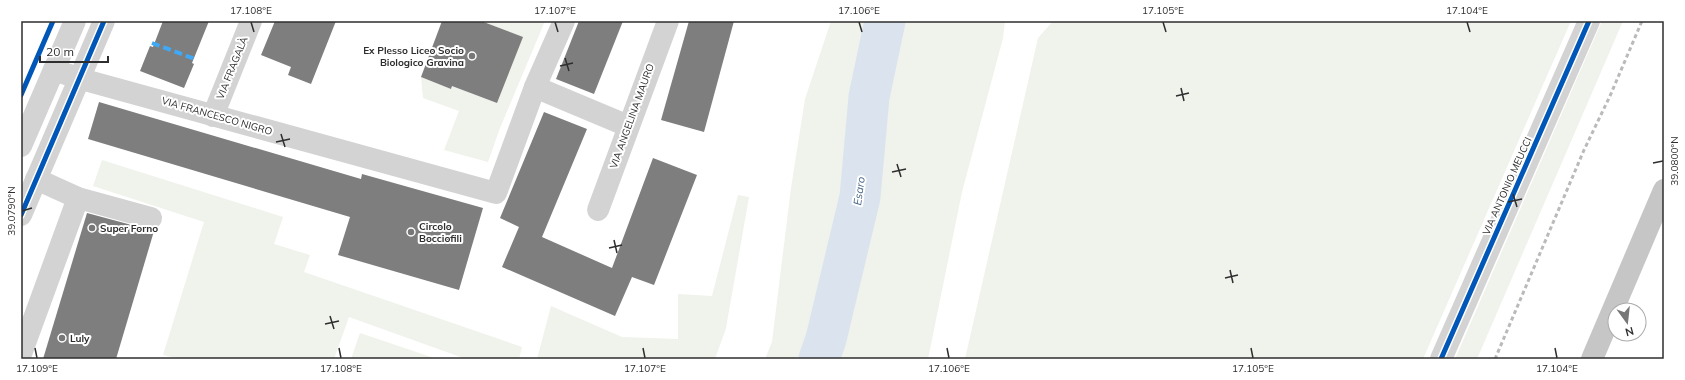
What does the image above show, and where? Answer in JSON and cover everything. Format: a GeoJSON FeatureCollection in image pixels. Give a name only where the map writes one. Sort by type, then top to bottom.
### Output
{"type":"FeatureCollection","features":[{"type":"Feature","properties":{"kind":"main road"},"geometry":{"type":"LineString","coordinates":[[1592,359],[1664,190]]}},
{"type":"Feature","properties":{"kind":"street"},"geometry":{"type":"LineString","coordinates":[[21,146],[75,21]]}},
{"type":"Feature","properties":{"kind":"street"},"geometry":{"type":"LineString","coordinates":[[21,215],[104,21]]}},
{"type":"Feature","properties":{"kind":"street","name":"VIA FRAGALÀ"},"geometry":{"type":"LineString","coordinates":[[214,116],[251,21]]}},
{"type":"Feature","properties":{"kind":"street"},"geometry":{"type":"LineString","coordinates":[[564,21],[535,87],[628,126]]}},
{"type":"Feature","properties":{"kind":"street","name":"VIA ANGELINA MAURO"},"geometry":{"type":"LineString","coordinates":[[598,210],[668,21]]}},
{"type":"Feature","properties":{"kind":"street","name":"VIA ANTONIO MEUCCI"},"geometry":{"type":"LineString","coordinates":[[1441,359],[1589,21]]}},
{"type":"Feature","properties":{"kind":"street","name":"VIA FRANCESCO NIGRO"},"geometry":{"type":"LineString","coordinates":[[54,70],[80,79],[496,193],[535,87]]}},
{"type":"Feature","properties":{"kind":"street"},"geometry":{"type":"LineString","coordinates":[[36,179],[78,198],[151,218]]}},
{"type":"Feature","properties":{"kind":"street"},"geometry":{"type":"LineString","coordinates":[[21,354],[78,198]]}},
{"type":"Feature","properties":{"kind":"shaded area"},"geometry":{"type":"Polygon","coordinates":[[[481,21],[545,21],[500,128],[488,162],[444,150],[459,111],[423,98],[421,77],[451,89],[457,74],[470,93],[497,103],[522,37],[481,21]]]}},
{"type":"Feature","properties":{"kind":"shaded area"},"geometry":{"type":"Polygon","coordinates":[[[831,21],[1005,21],[1003,38],[962,192],[928,359],[765,359],[772,342],[791,188],[805,99],[831,21]]]}},
{"type":"Feature","properties":{"kind":"shaded area"},"geometry":{"type":"Polygon","coordinates":[[[1053,21],[1571,21],[1423,359],[965,359],[1038,38],[1053,21]]]}},
{"type":"Feature","properties":{"kind":"shaded area"},"geometry":{"type":"Polygon","coordinates":[[[1602,21],[1623,21],[1477,359],[1455,359],[1602,21]]]}},
{"type":"Feature","properties":{"kind":"shaded area"},"geometry":{"type":"Polygon","coordinates":[[[102,160],[283,217],[274,244],[310,255],[304,272],[522,347],[519,359],[466,359],[349,317],[334,359],[180,359],[163,355],[204,222],[93,186],[102,160]]]}},
{"type":"Feature","properties":{"kind":"shaded area"},"geometry":{"type":"Polygon","coordinates":[[[738,195],[749,197],[726,328],[715,359],[537,359],[551,306],[622,337],[678,339],[678,294],[712,296],[738,195]]]}},
{"type":"Feature","properties":{"kind":"shaded area"},"geometry":{"type":"Polygon","coordinates":[[[360,333],[437,359],[351,359],[360,333]]]}},
{"type":"Feature","properties":{"kind":"building"},"geometry":{"type":"Polygon","coordinates":[[[163,21],[209,21],[192,63],[194,64],[184,88],[140,71],[150,46],[153,47],[163,21]]]}},
{"type":"Feature","properties":{"kind":"building"},"geometry":{"type":"Polygon","coordinates":[[[275,21],[336,21],[311,84],[288,75],[291,67],[261,55],[275,21]]]}},
{"type":"Feature","properties":{"kind":"building","name":"Ex Plesso Liceo Socio Biologico Gravina"},"geometry":{"type":"Polygon","coordinates":[[[442,21],[481,21],[523,37],[497,103],[452,86],[451,89],[421,77],[442,21]]]}},
{"type":"Feature","properties":{"kind":"building"},"geometry":{"type":"Polygon","coordinates":[[[579,21],[623,21],[594,94],[556,79],[579,21]]]}},
{"type":"Feature","properties":{"kind":"building"},"geometry":{"type":"Polygon","coordinates":[[[689,21],[734,21],[704,132],[661,120],[689,21]]]}},
{"type":"Feature","properties":{"kind":"building"},"geometry":{"type":"Polygon","coordinates":[[[99,102],[361,179],[362,174],[483,208],[459,290],[338,255],[350,217],[88,139],[99,102]]]}},
{"type":"Feature","properties":{"kind":"building"},"geometry":{"type":"Polygon","coordinates":[[[544,112],[587,129],[542,237],[612,268],[653,158],[697,175],[654,285],[632,277],[615,316],[502,267],[519,227],[500,218],[544,112]]]}},
{"type":"Feature","properties":{"kind":"building"},"geometry":{"type":"Polygon","coordinates":[[[87,213],[154,231],[116,359],[43,359],[87,213]]]}},
{"type":"Feature","properties":{"kind":"waterway","name":"Esaro"},"geometry":{"type":"LineString","coordinates":[[819,359],[826,339],[860,197],[869,97],[885,21]]}},
{"type":"Feature","properties":{"kind":"railway"},"geometry":{"type":"LineString","coordinates":[[1495,359],[1584,150],[1610,96],[1642,21]]}},
{"type":"Feature","properties":{"kind":"marked path"},"geometry":{"type":"LineString","coordinates":[[152,43],[195,59]]}},
{"type":"Feature","properties":{"kind":"cycle path"},"geometry":{"type":"LineString","coordinates":[[21,95],[53,21]]}},
{"type":"Feature","properties":{"kind":"cycle path"},"geometry":{"type":"LineString","coordinates":[[21,215],[104,21]]}},
{"type":"Feature","properties":{"kind":"cycle path"},"geometry":{"type":"LineString","coordinates":[[1441,359],[1589,21]]}},
{"type":"Feature","properties":{"kind":"place","name":"Ex Plesso Liceo Socio Biologico Gravina"},"geometry":{"type":"Point","coordinates":[472,56]}},
{"type":"Feature","properties":{"kind":"place","name":"Super Forno"},"geometry":{"type":"Point","coordinates":[92,228]}},
{"type":"Feature","properties":{"kind":"place","name":"Circolo Bocciofili"},"geometry":{"type":"Point","coordinates":[411,232]}},
{"type":"Feature","properties":{"kind":"place","name":"Luly"},"geometry":{"type":"Point","coordinates":[62,338]}}]}
